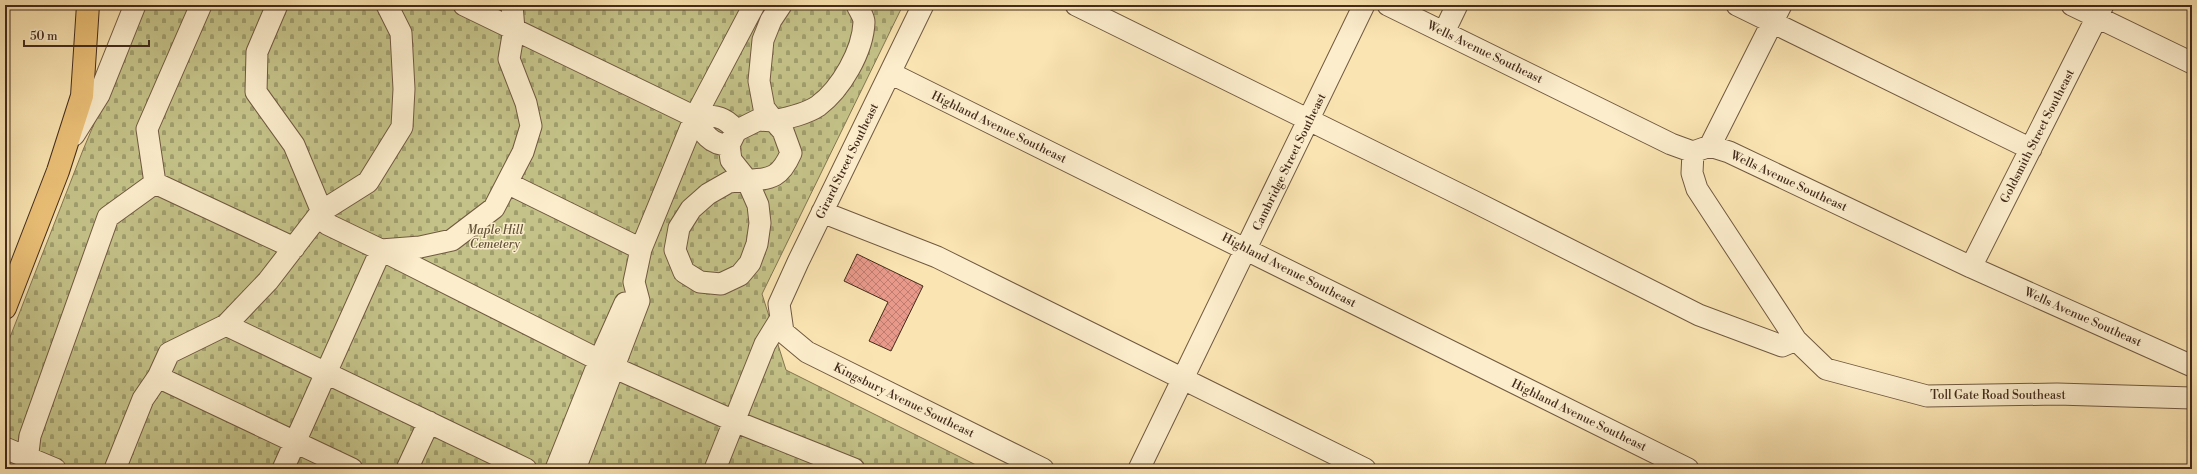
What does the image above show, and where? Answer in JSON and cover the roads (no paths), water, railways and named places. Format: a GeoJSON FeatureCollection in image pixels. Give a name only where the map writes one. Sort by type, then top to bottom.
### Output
{"type":"FeatureCollection","features":[{"type":"Feature","properties":{"kind":"main road"},"geometry":{"type":"LineString","coordinates":[[5,308],[58,171],[82,96],[88,5]]}},
{"type":"Feature","properties":{"kind":"street"},"geometry":{"type":"LineString","coordinates":[[65,149],[99,95],[135,5]]}},
{"type":"Feature","properties":{"kind":"street"},"geometry":{"type":"LineString","coordinates":[[155,183],[147,129],[201,5]]}},
{"type":"Feature","properties":{"kind":"street"},"geometry":{"type":"LineString","coordinates":[[277,5],[257,52],[256,92],[294,145],[327,224],[607,363],[734,421],[854,469]]}},
{"type":"Feature","properties":{"kind":"street"},"geometry":{"type":"LineString","coordinates":[[115,469],[143,399],[158,377],[169,353],[226,325],[268,280],[322,211],[368,182],[402,127],[404,89],[401,33],[387,5]]}},
{"type":"Feature","properties":{"kind":"street"},"geometry":{"type":"LineString","coordinates":[[464,5],[695,117],[708,115],[721,117],[731,123],[731,160],[747,180],[758,205],[760,223],[757,244],[750,263],[740,275],[721,284],[700,282],[684,272],[675,250],[679,228],[691,209],[708,194],[729,182],[747,180],[762,180],[779,174],[786,165],[791,153],[783,131],[764,108],[759,81],[763,40],[771,20],[781,5]]}},
{"type":"Feature","properties":{"kind":"street"},"geometry":{"type":"LineString","coordinates":[[381,250],[420,247],[452,240],[494,208],[523,152],[531,126],[526,103],[509,59],[514,29],[512,5]]}},
{"type":"Feature","properties":{"kind":"street"},"geometry":{"type":"LineString","coordinates":[[556,469],[607,363],[639,301],[634,282],[641,249],[695,117],[754,5]]}},
{"type":"Feature","properties":{"kind":"street"},"geometry":{"type":"LineString","coordinates":[[732,138],[758,120],[774,121],[817,107],[832,93],[847,73],[859,46],[864,21],[857,5]]}},
{"type":"Feature","properties":{"kind":"street","name":"Girard Street Southeast"},"geometry":{"type":"LineString","coordinates":[[781,318],[779,304],[923,5]]}},
{"type":"Feature","properties":{"kind":"street"},"geometry":{"type":"LineString","coordinates":[[1076,5],[1699,315],[1782,346],[1796,340]]}},
{"type":"Feature","properties":{"kind":"street","name":"Cambridge Street Southeast"},"geometry":{"type":"LineString","coordinates":[[1139,469],[1364,5]]}},
{"type":"Feature","properties":{"kind":"street","name":"Wells Avenue Southeast"},"geometry":{"type":"LineString","coordinates":[[1388,5],[1701,149],[1729,152],[1971,267],[2192,366]]}},
{"type":"Feature","properties":{"kind":"street"},"geometry":{"type":"LineString","coordinates":[[1444,32],[1457,5]]}},
{"type":"Feature","properties":{"kind":"street"},"geometry":{"type":"LineString","coordinates":[[1737,5],[1776,14],[2031,149]]}},
{"type":"Feature","properties":{"kind":"street"},"geometry":{"type":"LineString","coordinates":[[2072,5],[2100,11],[2192,63]]}},
{"type":"Feature","properties":{"kind":"street","name":"Goldsmith Street Southeast"},"geometry":{"type":"LineString","coordinates":[[1971,267],[2100,11]]}},
{"type":"Feature","properties":{"kind":"street"},"geometry":{"type":"LineString","coordinates":[[1701,149],[1776,14]]}},
{"type":"Feature","properties":{"kind":"street","name":"Highland Avenue Southeast"},"geometry":{"type":"LineString","coordinates":[[890,73],[1688,469]]}},
{"type":"Feature","properties":{"kind":"street","name":"Toll Gate Road Southeast"},"geometry":{"type":"LineString","coordinates":[[1701,149],[1692,173],[1697,189],[1796,340],[1826,369],[1927,396],[2056,394],[2192,398]]}},
{"type":"Feature","properties":{"kind":"street"},"geometry":{"type":"LineString","coordinates":[[155,183],[294,248]]}},
{"type":"Feature","properties":{"kind":"street"},"geometry":{"type":"LineString","coordinates":[[27,464],[30,436],[108,217],[155,183]]}},
{"type":"Feature","properties":{"kind":"street"},"geometry":{"type":"LineString","coordinates":[[507,183],[641,249]]}},
{"type":"Feature","properties":{"kind":"street"},"geometry":{"type":"LineString","coordinates":[[822,212],[937,257],[1364,469]]}},
{"type":"Feature","properties":{"kind":"street"},"geometry":{"type":"LineString","coordinates":[[283,469],[294,441],[381,250]]}},
{"type":"Feature","properties":{"kind":"street"},"geometry":{"type":"LineString","coordinates":[[716,469],[765,344],[781,318]]}},
{"type":"Feature","properties":{"kind":"street","name":"Kingsbury Avenue Southeast"},"geometry":{"type":"LineString","coordinates":[[781,318],[783,332],[807,352],[1043,469]]}},
{"type":"Feature","properties":{"kind":"street"},"geometry":{"type":"LineString","coordinates":[[226,325],[526,469]]}},
{"type":"Feature","properties":{"kind":"street"},"geometry":{"type":"LineString","coordinates":[[575,469],[607,363]]}},
{"type":"Feature","properties":{"kind":"street"},"geometry":{"type":"LineString","coordinates":[[158,377],[352,469]]}},
{"type":"Feature","properties":{"kind":"street"},"geometry":{"type":"LineString","coordinates":[[408,469],[429,422]]}},
{"type":"Feature","properties":{"kind":"street"},"geometry":{"type":"LineString","coordinates":[[5,448],[27,464],[54,469]]}},
{"type":"Feature","properties":{"kind":"park label","name":"Maple Hill Cemetery"},"geometry":{"type":"Point","coordinates":[495,237]}}]}
